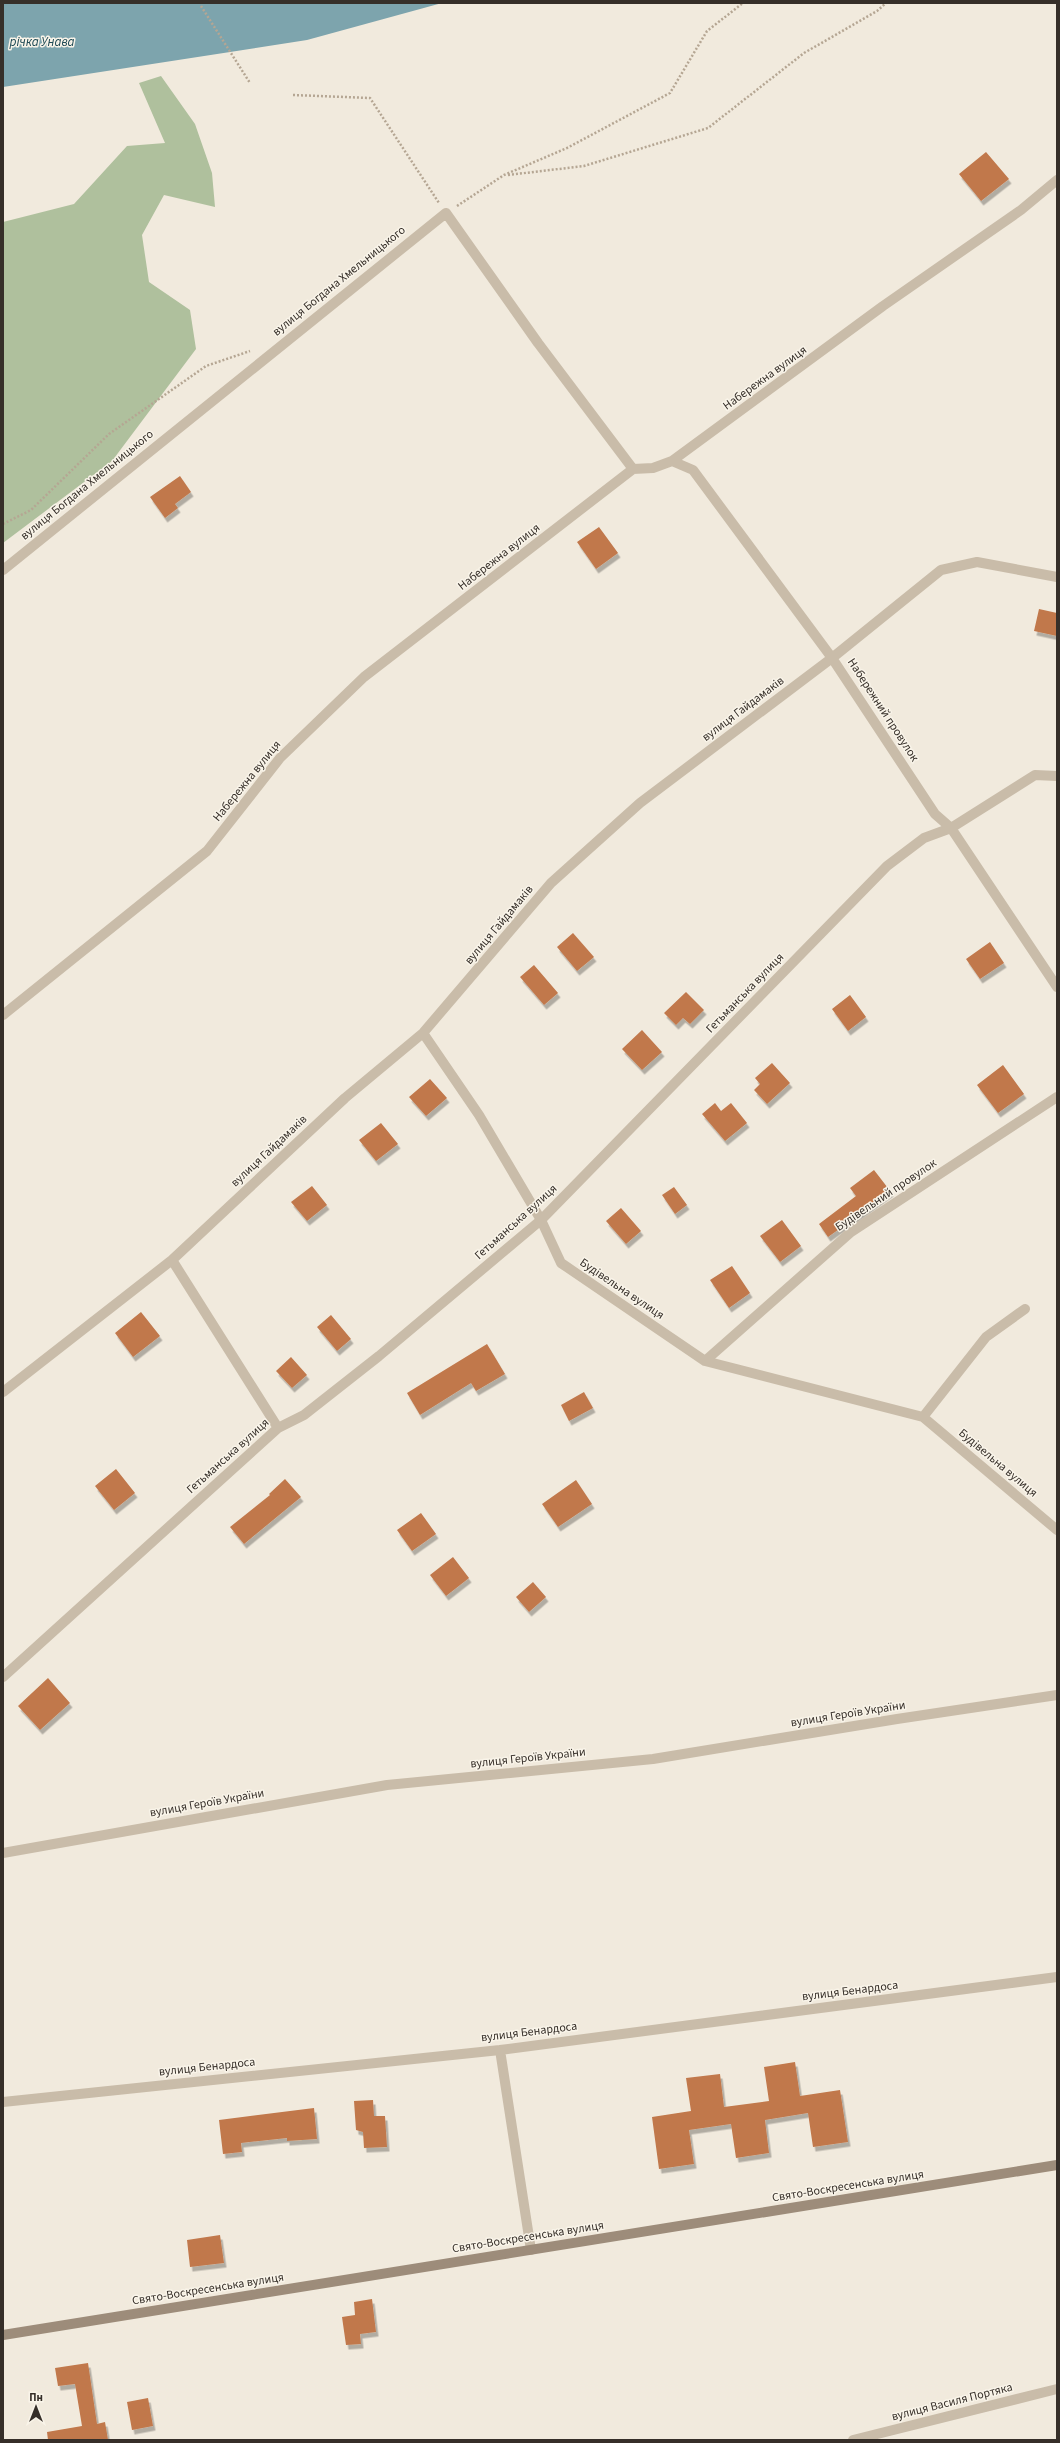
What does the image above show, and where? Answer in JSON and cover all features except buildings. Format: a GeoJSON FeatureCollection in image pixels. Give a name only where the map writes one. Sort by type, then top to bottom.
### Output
{"type":"FeatureCollection","features":[{"type":"Feature","properties":{"kind":"street","name":"Набережна вулиця"},"geometry":{"type":"LineString","coordinates":[[3,1015],[207,851],[280,758],[364,677],[634,469],[653,468],[672,461],[883,306],[1021,210],[1057,180]]}},
{"type":"Feature","properties":{"kind":"street"},"geometry":{"type":"LineString","coordinates":[[446,213],[538,343],[634,469]]}},
{"type":"Feature","properties":{"kind":"street","name":"вулиця Богдана Хмельницького"},"geometry":{"type":"LineString","coordinates":[[3,570],[446,213]]}},
{"type":"Feature","properties":{"kind":"street","name":"Набережний провулок"},"geometry":{"type":"LineString","coordinates":[[672,461],[693,470],[832,658],[935,814],[951,828],[1057,987]]}},
{"type":"Feature","properties":{"kind":"street","name":"вулиця Гайдамаків"},"geometry":{"type":"LineString","coordinates":[[3,1392],[172,1260],[345,1098],[424,1033],[551,883],[640,803],[832,658],[941,570],[977,562],[1057,577]]}},
{"type":"Feature","properties":{"kind":"street","name":"Гетьманська вулиця"},"geometry":{"type":"LineString","coordinates":[[3,1677],[278,1428],[304,1415],[379,1356],[541,1220],[887,866],[924,838],[951,828],[1035,775],[1057,776]]}},
{"type":"Feature","properties":{"kind":"street","name":"Будівельна вулиця"},"geometry":{"type":"LineString","coordinates":[[424,1033],[479,1115],[541,1220],[561,1263],[704,1361],[923,1417],[1057,1530]]}},
{"type":"Feature","properties":{"kind":"street","name":"Будівельний провулок"},"geometry":{"type":"LineString","coordinates":[[704,1361],[851,1232],[1057,1097]]}},
{"type":"Feature","properties":{"kind":"street"},"geometry":{"type":"LineString","coordinates":[[172,1260],[278,1428]]}},
{"type":"Feature","properties":{"kind":"street"},"geometry":{"type":"LineString","coordinates":[[923,1417],[986,1337],[1025,1309]]}},
{"type":"Feature","properties":{"kind":"street","name":"вулиця Героїв України"},"geometry":{"type":"LineString","coordinates":[[3,1853],[388,1785],[653,1759],[905,1717],[1057,1695]]}},
{"type":"Feature","properties":{"kind":"street","name":"вулиця Бенардоса"},"geometry":{"type":"LineString","coordinates":[[3,2102],[500,2050],[1057,1977]]}},
{"type":"Feature","properties":{"kind":"street"},"geometry":{"type":"LineString","coordinates":[[500,2050],[531,2250]]}},
{"type":"Feature","properties":{"kind":"street","name":"Свято-Воскресенська вулиця"},"geometry":{"type":"LineString","coordinates":[[3,2335],[1057,2165]]}},
{"type":"Feature","properties":{"kind":"street","name":"вулиця Василя Портяка"},"geometry":{"type":"LineString","coordinates":[[853,2440],[1057,2389]]}},
{"type":"Feature","properties":{"kind":"path"},"geometry":{"type":"LineString","coordinates":[[293,95],[370,98],[446,213],[504,175],[567,148],[670,93],[706,31],[743,3]]}},
{"type":"Feature","properties":{"kind":"path"},"geometry":{"type":"LineString","coordinates":[[504,175],[584,166],[708,128],[804,53],[877,11],[886,3]]}},
{"type":"Feature","properties":{"kind":"path"},"geometry":{"type":"LineString","coordinates":[[201,6],[250,83]]}},
{"type":"Feature","properties":{"kind":"path"},"geometry":{"type":"LineString","coordinates":[[3,524],[31,510],[109,434],[206,366],[257,349]]}},
{"type":"Feature","properties":{"kind":"green space"},"geometry":{"type":"Polygon","coordinates":[[[161,76],[195,124],[212,173],[215,207],[164,195],[142,235],[149,282],[190,310],[196,349],[112,461],[3,543],[3,222],[74,204],[127,146],[165,143],[139,83],[161,76]]]}},
{"type":"Feature","properties":{"kind":"water","name":"річка Унава"},"geometry":{"type":"Polygon","coordinates":[[[3,3],[442,3],[307,40],[3,87],[3,3]]]}}]}
